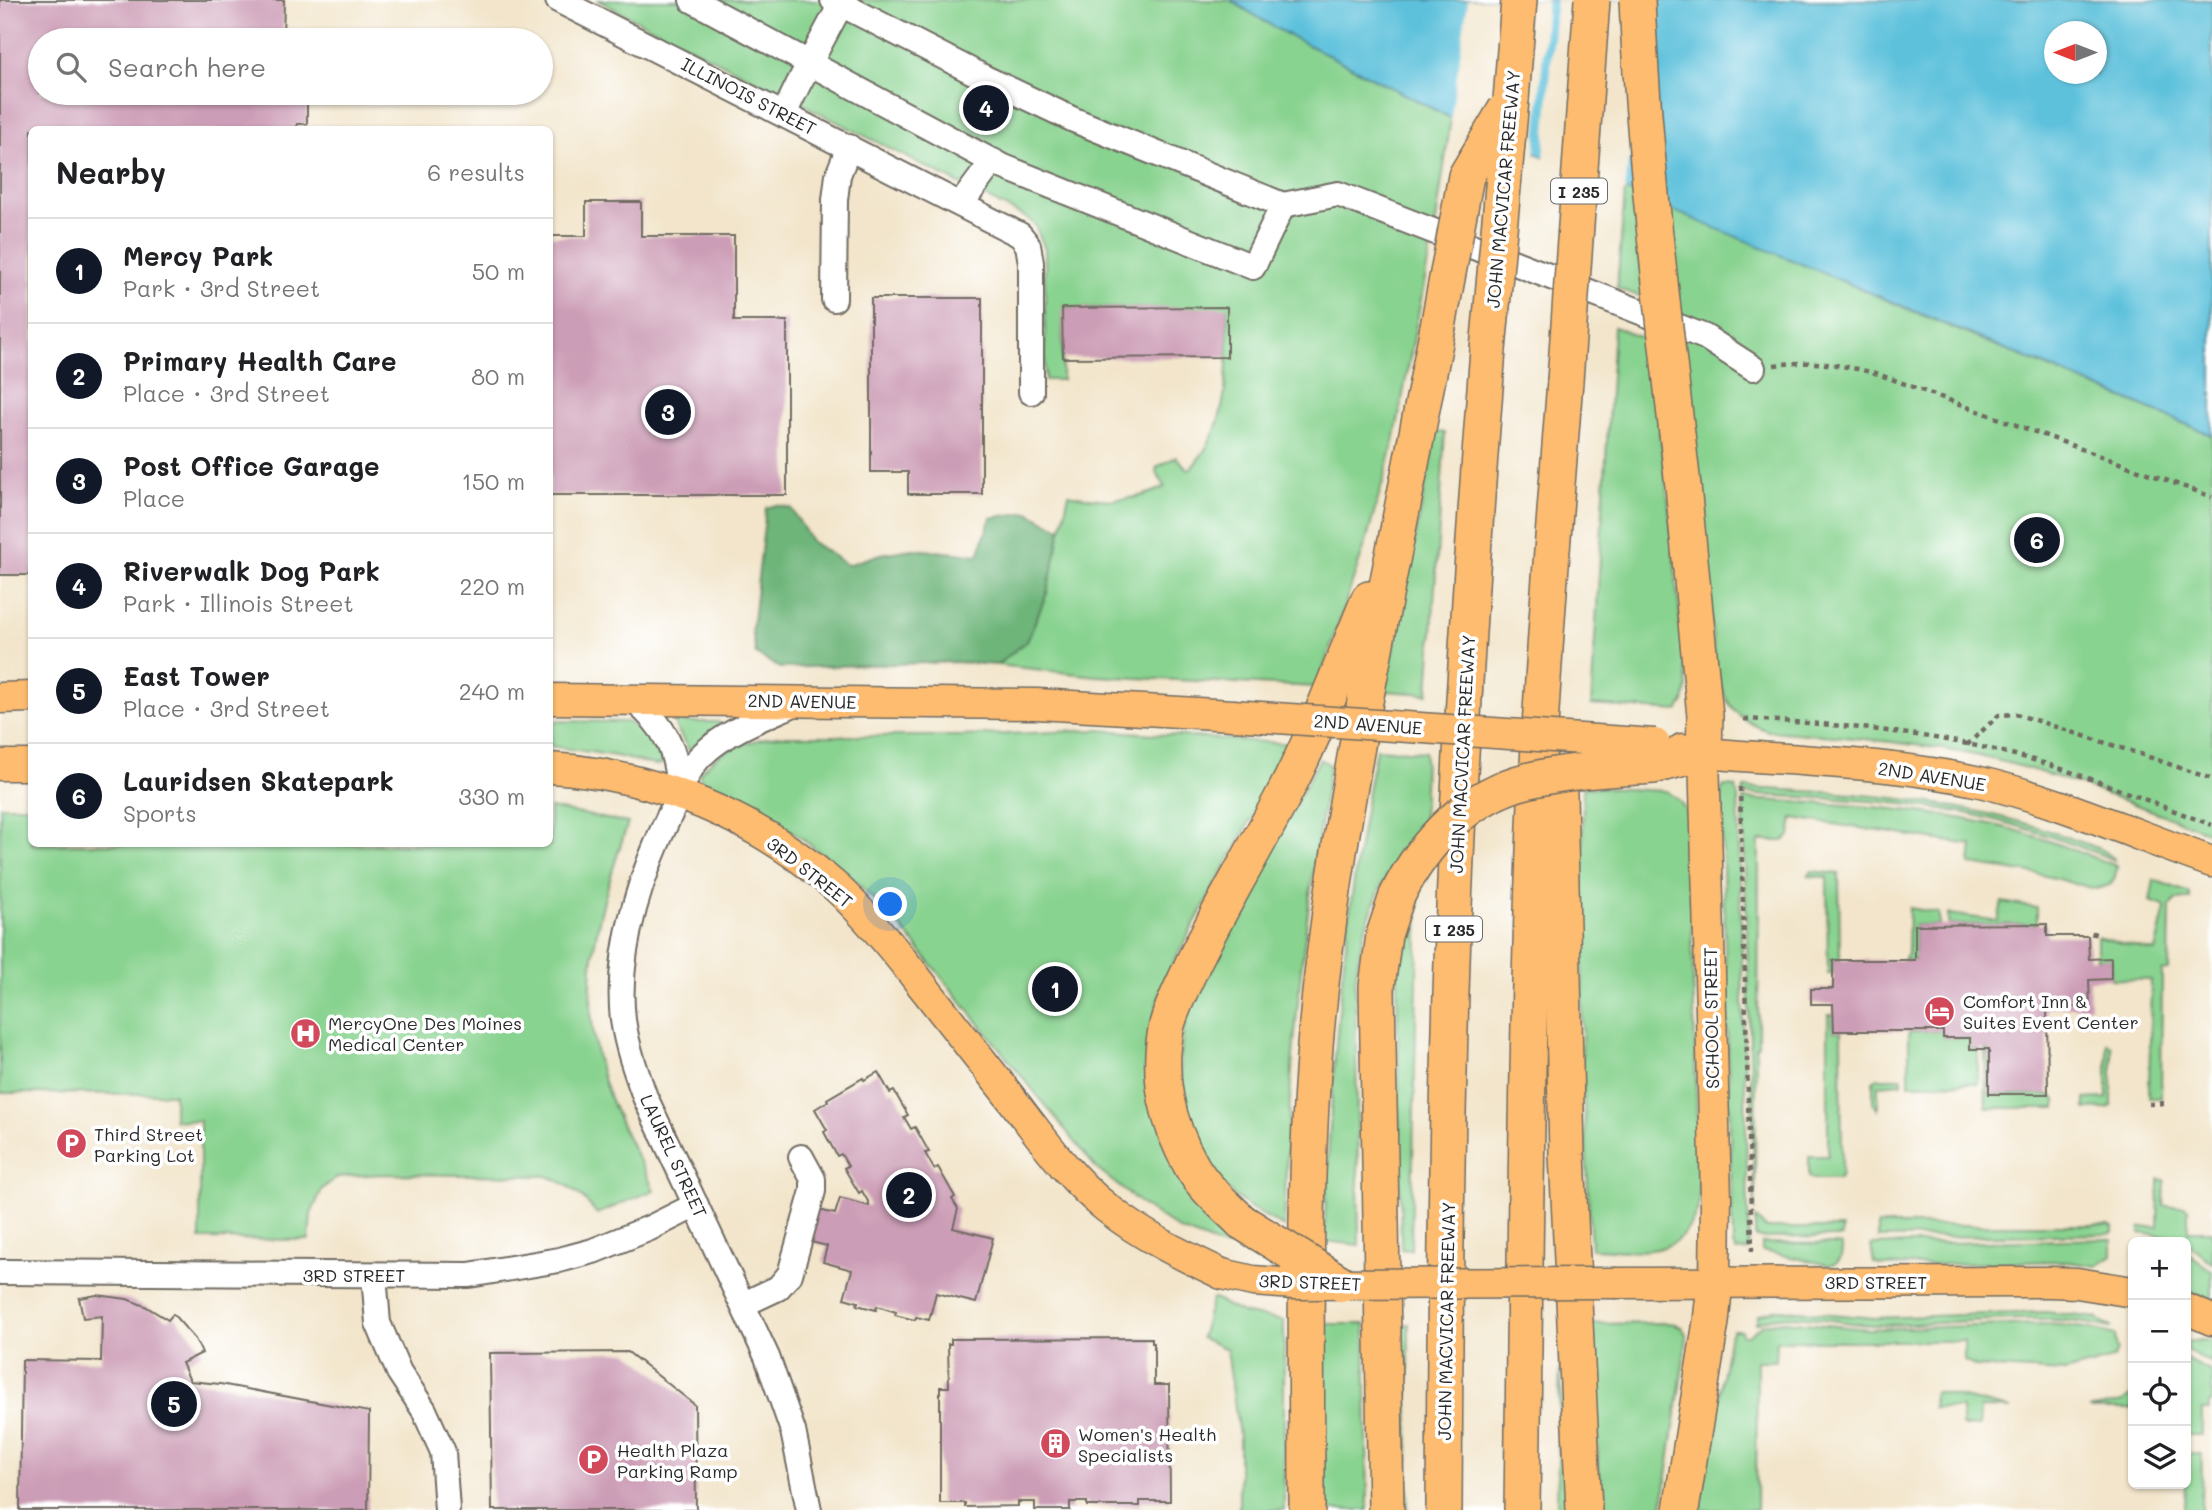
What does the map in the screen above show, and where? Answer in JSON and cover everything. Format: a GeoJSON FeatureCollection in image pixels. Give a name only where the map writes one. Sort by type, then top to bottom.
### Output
{"type":"FeatureCollection","features":[{"type":"Feature","properties":{"kind":"highway","name":"JOHN MACVICAR FREEWAY"},"geometry":{"type":"LineString","coordinates":[[1444,1510],[1449,1072],[1456,864],[1476,505],[1519,0]]}},
{"type":"Feature","properties":{"kind":"highway","name":"I 235"},"geometry":{"type":"LineString","coordinates":[[1522,1510],[1534,863],[1542,696],[1592,0]]}},
{"type":"Feature","properties":{"kind":"highway"},"geometry":{"type":"LineString","coordinates":[[1386,1510],[1377,987],[1384,935],[1397,896],[1408,874],[1439,832],[1486,797],[1528,780],[1654,755],[1704,753],[1705,716],[1656,237],[1637,0]]}},
{"type":"Feature","properties":{"kind":"highway"},"geometry":{"type":"LineString","coordinates":[[1307,1510],[1307,1221],[1313,1072],[1336,864],[1466,176],[1511,100]]}},
{"type":"Feature","properties":{"kind":"highway"},"geometry":{"type":"LineString","coordinates":[[1554,527],[1567,1155],[1584,1510]]}},
{"type":"Feature","properties":{"kind":"highway"},"geometry":{"type":"LineString","coordinates":[[1342,1284],[1242,1222],[1193,1169],[1168,1111],[1163,1081],[1164,1047],[1168,1023],[1180,992],[1211,926],[1304,758],[1397,531]]}},
{"type":"Feature","properties":{"kind":"highway"},"geometry":{"type":"LineString","coordinates":[[1681,1510],[1715,1282]]}},
{"type":"Feature","properties":{"kind":"main road"},"geometry":{"type":"LineString","coordinates":[[0,698],[28,697]]}},
{"type":"Feature","properties":{"kind":"main road","name":"2ND AVENUE"},"geometry":{"type":"LineString","coordinates":[[553,699],[1037,704],[1233,715],[1654,755]]}},
{"type":"Feature","properties":{"kind":"main road","name":"2ND AVENUE"},"geometry":{"type":"LineString","coordinates":[[1704,753],[1879,766],[1981,782],[2101,819],[2212,862]]}},
{"type":"Feature","properties":{"kind":"main road","name":"SCHOOL STREET"},"geometry":{"type":"LineString","coordinates":[[1704,753],[1716,1197],[1715,1282]]}},
{"type":"Feature","properties":{"kind":"main road"},"geometry":{"type":"LineString","coordinates":[[0,765],[28,765]]}},
{"type":"Feature","properties":{"kind":"main road"},"geometry":{"type":"LineString","coordinates":[[553,768],[615,776],[680,794]]}},
{"type":"Feature","properties":{"kind":"main road","name":"3RD STREET"},"geometry":{"type":"LineString","coordinates":[[680,794],[728,815],[780,844],[838,888],[884,937],[1062,1161],[1105,1207],[1172,1250],[1222,1273],[1253,1281],[1342,1284],[2050,1282],[2128,1291]]}},
{"type":"Feature","properties":{"kind":"main road"},"geometry":{"type":"LineString","coordinates":[[2191,1310],[2212,1320]]}},
{"type":"Feature","properties":{"kind":"street","name":"ILLINOIS STREET"},"geometry":{"type":"LineString","coordinates":[[558,0],[1020,235],[1028,245],[1031,263],[1031,392]]}},
{"type":"Feature","properties":{"kind":"street"},"geometry":{"type":"LineString","coordinates":[[692,0],[993,161],[1253,267],[1283,205]]}},
{"type":"Feature","properties":{"kind":"street"},"geometry":{"type":"LineString","coordinates":[[784,114],[837,2],[1074,121],[1283,205],[1338,194],[1705,337],[1753,368]]}},
{"type":"Feature","properties":{"kind":"street"},"geometry":{"type":"LineString","coordinates":[[834,299],[835,200],[838,175],[849,147]]}},
{"type":"Feature","properties":{"kind":"street"},"geometry":{"type":"LineString","coordinates":[[951,198],[993,161]]}},
{"type":"Feature","properties":{"kind":"street"},"geometry":{"type":"LineString","coordinates":[[633,700],[649,713],[667,738],[678,768],[680,794]]}},
{"type":"Feature","properties":{"kind":"street","name":"LAUREL STREET"},"geometry":{"type":"LineString","coordinates":[[800,701],[734,733],[701,755],[689,771],[663,828],[628,932],[622,981],[623,1020],[632,1061],[645,1097],[767,1357],[793,1431],[809,1510]]}},
{"type":"Feature","properties":{"kind":"street"},"geometry":{"type":"LineString","coordinates":[[744,1304],[778,1288],[790,1274],[813,1191],[813,1179],[801,1157]]}},
{"type":"Feature","properties":{"kind":"street","name":"3RD STREET"},"geometry":{"type":"LineString","coordinates":[[0,1272],[469,1275],[559,1260],[619,1241],[696,1205]]}},
{"type":"Feature","properties":{"kind":"street"},"geometry":{"type":"LineString","coordinates":[[374,1275],[378,1323],[398,1372],[424,1410],[443,1452],[447,1510]]}},
{"type":"Feature","properties":{"kind":"path"},"geometry":{"type":"LineString","coordinates":[[1805,361],[1875,373],[2212,497]]}},
{"type":"Feature","properties":{"kind":"path"},"geometry":{"type":"LineString","coordinates":[[1967,745],[1999,715],[2016,714],[2212,779]]}},
{"type":"Feature","properties":{"kind":"path"},"geometry":{"type":"LineString","coordinates":[[1740,787],[1752,1251]]}},
{"type":"Feature","properties":{"kind":"path"},"geometry":{"type":"LineString","coordinates":[[2093,936],[2095,928]]}},
{"type":"Feature","properties":{"kind":"path"},"geometry":{"type":"LineString","coordinates":[[2149,1104],[2166,1103]]}},
{"type":"Feature","properties":{"kind":"green space"},"geometry":{"type":"Polygon","coordinates":[[[597,0],[1230,0],[1277,29],[1451,118],[1437,215],[1394,442],[1366,542],[1317,687],[1096,676],[997,665],[1027,641],[1047,593],[1069,494],[1106,500],[1141,496],[1165,487],[1156,472],[1157,467],[1176,457],[1189,470],[1203,452],[1213,434],[1224,394],[1227,373],[1227,308],[1063,308],[1062,380],[1045,380],[1045,249],[1035,225],[1027,218],[597,0]]]}},
{"type":"Feature","properties":{"kind":"green space"},"geometry":{"type":"Polygon","coordinates":[[[1625,190],[1634,193],[1644,298],[1617,288],[1625,190]]]}},
{"type":"Feature","properties":{"kind":"green space"},"geometry":{"type":"Polygon","coordinates":[[[1669,207],[2212,435],[2212,833],[2015,765],[1903,743],[1768,731],[1736,712],[1725,696],[1715,661],[1669,207]]]}},
{"type":"Feature","properties":{"kind":"green space"},"geometry":{"type":"Polygon","coordinates":[[[1614,327],[1648,340],[1667,488],[1687,687],[1684,702],[1678,711],[1591,705],[1614,327]]]}},
{"type":"Feature","properties":{"kind":"green space"},"geometry":{"type":"Polygon","coordinates":[[[1436,432],[1445,433],[1428,694],[1385,691],[1436,432]]]}},
{"type":"Feature","properties":{"kind":"green space"},"geometry":{"type":"Polygon","coordinates":[[[776,505],[791,508],[811,541],[847,565],[881,554],[912,549],[978,555],[991,518],[1028,512],[1061,529],[1047,593],[1027,641],[997,665],[955,662],[780,668],[756,654],[752,630],[766,508],[776,505]]]}},
{"type":"Feature","properties":{"kind":"green space"},"geometry":{"type":"Polygon","coordinates":[[[553,721],[627,722],[654,740],[664,760],[662,764],[655,765],[553,746],[553,721]]]}},
{"type":"Feature","properties":{"kind":"green space"},"geometry":{"type":"Polygon","coordinates":[[[718,722],[722,726],[689,750],[674,724],[718,722]]]}},
{"type":"Feature","properties":{"kind":"green space"},"geometry":{"type":"Polygon","coordinates":[[[1099,730],[1292,744],[1174,961],[1160,991],[1151,1032],[1181,1182],[1203,1209],[1231,1235],[1226,1248],[1180,1230],[1097,1169],[901,927],[846,872],[792,831],[751,806],[702,782],[699,774],[706,765],[724,752],[777,736],[961,736],[1099,730]]]}},
{"type":"Feature","properties":{"kind":"green space"},"geometry":{"type":"Polygon","coordinates":[[[1376,749],[1425,752],[1423,826],[1396,860],[1385,879],[1368,919],[1358,962],[1355,983],[1359,1245],[1324,1241],[1331,1117],[1347,933],[1376,749]]]}},
{"type":"Feature","properties":{"kind":"green space"},"geometry":{"type":"Polygon","coordinates":[[[1320,759],[1330,765],[1298,996],[1284,1227],[1237,1197],[1210,1168],[1191,1126],[1185,1104],[1181,1057],[1188,1014],[1206,970],[1320,759]]]}},
{"type":"Feature","properties":{"kind":"green space"},"geometry":{"type":"Polygon","coordinates":[[[1724,786],[1736,787],[1738,797],[1749,1250],[1736,1251],[1733,1245],[1721,792],[1724,786]]]}},
{"type":"Feature","properties":{"kind":"green space"},"geometry":{"type":"Polygon","coordinates":[[[1583,787],[1666,791],[1681,804],[1689,822],[1699,1204],[1682,1236],[1657,1249],[1591,1249],[1582,1063],[1583,787]]]}},
{"type":"Feature","properties":{"kind":"green space"},"geometry":{"type":"Polygon","coordinates":[[[1744,788],[1828,792],[1951,806],[2032,825],[2095,847],[2115,860],[2050,836],[1954,811],[1864,801],[1743,794],[1744,788]]]}},
{"type":"Feature","properties":{"kind":"green space"},"geometry":{"type":"Polygon","coordinates":[[[1743,799],[1867,807],[1960,818],[2022,832],[2117,866],[2110,885],[2096,889],[2038,874],[1970,864],[1972,845],[1793,818],[1790,836],[1783,841],[1759,841],[1755,1212],[1743,799]]]}},
{"type":"Feature","properties":{"kind":"green space","name":"MercyOne Des Moines Medical Center"},"geometry":{"type":"Polygon","coordinates":[[[0,806],[28,806],[28,847],[553,847],[553,809],[628,823],[601,913],[595,943],[591,973],[593,1035],[600,1068],[617,1115],[654,1190],[597,1214],[575,1191],[547,1176],[382,1174],[337,1177],[322,1189],[311,1214],[309,1240],[200,1239],[200,1121],[174,1120],[174,1094],[0,1093],[0,806]]]}},
{"type":"Feature","properties":{"kind":"green space"},"geometry":{"type":"Polygon","coordinates":[[[1812,871],[1839,874],[1840,960],[1833,960],[1833,974],[1828,974],[1827,877],[1808,876],[1812,871]]]}},
{"type":"Feature","properties":{"kind":"green space"},"geometry":{"type":"Polygon","coordinates":[[[2154,880],[2190,893],[2190,899],[2175,900],[2170,906],[2169,970],[2162,971],[2161,1098],[2149,1098],[2151,980],[2111,979],[2111,959],[2097,959],[2097,937],[2155,951],[2165,909],[2164,906],[2150,901],[2154,880]]]}},
{"type":"Feature","properties":{"kind":"green space"},"geometry":{"type":"Polygon","coordinates":[[[1419,889],[1411,1250],[1401,1249],[1397,960],[1404,920],[1419,889]]]}},
{"type":"Feature","properties":{"kind":"green space"},"geometry":{"type":"Polygon","coordinates":[[[2002,902],[2037,908],[2037,924],[1948,925],[1948,914],[1998,921],[2002,902]]]}},
{"type":"Feature","properties":{"kind":"green space"},"geometry":{"type":"Polygon","coordinates":[[[1909,908],[1939,913],[1939,925],[1915,925],[1915,960],[1903,960],[1908,954],[1909,908]]]}},
{"type":"Feature","properties":{"kind":"green space"},"geometry":{"type":"Polygon","coordinates":[[[1828,1015],[1833,1015],[1834,1031],[1841,1031],[1842,1174],[1838,1179],[1813,1179],[1809,1176],[1809,1156],[1828,1156],[1828,1015]]]}},
{"type":"Feature","properties":{"kind":"green space"},"geometry":{"type":"Polygon","coordinates":[[[1909,1031],[1943,1031],[1943,1038],[1970,1038],[1970,1049],[1978,1049],[1978,1083],[1909,1084],[1909,1031]]]}},
{"type":"Feature","properties":{"kind":"green space"},"geometry":{"type":"Polygon","coordinates":[[[2107,1043],[2112,1046],[2112,1106],[2085,1109],[2085,1099],[2107,1098],[2107,1043]]]}},
{"type":"Feature","properties":{"kind":"green space"},"geometry":{"type":"Polygon","coordinates":[[[1985,1049],[1989,1049],[1989,1094],[2048,1094],[2056,1100],[2056,1108],[1986,1108],[1985,1049]]]}},
{"type":"Feature","properties":{"kind":"green space"},"geometry":{"type":"Polygon","coordinates":[[[1878,1078],[1902,1078],[1902,1083],[1878,1085],[1878,1109],[1873,1104],[1873,1081],[1878,1078]]]}},
{"type":"Feature","properties":{"kind":"green space"},"geometry":{"type":"Polygon","coordinates":[[[2159,1179],[2165,1180],[2164,1206],[2185,1206],[2188,1209],[2188,1231],[2212,1231],[2212,1263],[2191,1246],[2191,1237],[2140,1233],[2140,1228],[2158,1227],[2159,1179]]]}},
{"type":"Feature","properties":{"kind":"green space"},"geometry":{"type":"Polygon","coordinates":[[[1755,1218],[1766,1228],[1842,1228],[1842,1237],[1755,1238],[1755,1218]]]}},
{"type":"Feature","properties":{"kind":"green space"},"geometry":{"type":"Polygon","coordinates":[[[1878,1225],[2109,1225],[2113,1227],[2113,1233],[1878,1238],[1878,1225]]]}},
{"type":"Feature","properties":{"kind":"green space"},"geometry":{"type":"Polygon","coordinates":[[[2112,1240],[2112,1256],[2097,1266],[2060,1261],[1881,1266],[1874,1263],[1871,1245],[2112,1240]]]}},
{"type":"Feature","properties":{"kind":"green space"},"geometry":{"type":"Polygon","coordinates":[[[1762,1243],[1842,1245],[1842,1252],[1839,1261],[1829,1265],[1762,1251],[1762,1243]]]}},
{"type":"Feature","properties":{"kind":"green space"},"geometry":{"type":"Polygon","coordinates":[[[2191,1256],[2212,1271],[2212,1300],[2191,1291],[2191,1256]]]}},
{"type":"Feature","properties":{"kind":"green space"},"geometry":{"type":"Polygon","coordinates":[[[1212,1298],[1242,1313],[1284,1321],[1284,1510],[1239,1510],[1239,1436],[1227,1349],[1201,1338],[1212,1298]]]}},
{"type":"Feature","properties":{"kind":"green space"},"geometry":{"type":"Polygon","coordinates":[[[1777,1309],[1874,1318],[2046,1312],[2097,1318],[2112,1328],[2082,1322],[2022,1319],[1872,1325],[1783,1316],[1756,1323],[1758,1315],[1777,1309]]]}},
{"type":"Feature","properties":{"kind":"green space"},"geometry":{"type":"Polygon","coordinates":[[[1784,1321],[1868,1329],[2062,1325],[2115,1335],[2117,1351],[2113,1359],[2065,1372],[1976,1367],[1964,1361],[1964,1341],[1777,1341],[1776,1361],[1757,1361],[1756,1510],[1699,1510],[1729,1338],[1733,1330],[1741,1330],[1742,1336],[1747,1336],[1763,1324],[1784,1321]]]}},
{"type":"Feature","properties":{"kind":"green space"},"geometry":{"type":"Polygon","coordinates":[[[1669,1323],[1681,1327],[1687,1337],[1662,1510],[1601,1510],[1591,1324],[1669,1323]]]}},
{"type":"Feature","properties":{"kind":"green space"},"geometry":{"type":"Polygon","coordinates":[[[1323,1324],[1365,1324],[1368,1510],[1324,1510],[1323,1324]]]}},
{"type":"Feature","properties":{"kind":"green space"},"geometry":{"type":"Polygon","coordinates":[[[1399,1324],[1409,1324],[1408,1510],[1400,1510],[1399,1324]]]}},
{"type":"Feature","properties":{"kind":"green space"},"geometry":{"type":"Polygon","coordinates":[[[2191,1341],[2212,1341],[2212,1363],[2191,1352],[2191,1341]]]}},
{"type":"Feature","properties":{"kind":"green space"},"geometry":{"type":"Polygon","coordinates":[[[1560,1354],[1567,1510],[1557,1510],[1560,1354]]]}},
{"type":"Feature","properties":{"kind":"green space"},"geometry":{"type":"Polygon","coordinates":[[[2191,1362],[2212,1372],[2212,1403],[2209,1403],[2209,1410],[2202,1410],[2202,1435],[2191,1435],[2191,1362]]]}},
{"type":"Feature","properties":{"kind":"green space"},"geometry":{"type":"Polygon","coordinates":[[[1934,1393],[2011,1409],[1980,1408],[1979,1427],[1964,1427],[1962,1408],[1933,1408],[1934,1393]]]}},
{"type":"Feature","properties":{"kind":"green space"},"geometry":{"type":"Polygon","coordinates":[[[2128,1398],[2128,1409],[2089,1409],[2128,1398]]]}},
{"type":"Feature","properties":{"kind":"green space"},"geometry":{"type":"Polygon","coordinates":[[[2191,1454],[2202,1454],[2201,1510],[2184,1510],[2185,1489],[2191,1489],[2191,1454]]]}},
{"type":"Feature","properties":{"kind":"water"},"geometry":{"type":"Polygon","coordinates":[[[1230,0],[2212,0],[2212,435],[1451,118],[1277,29],[1230,0]]]}},
{"type":"Feature","properties":{"kind":"pier"},"geometry":{"type":"Polygon","coordinates":[[[1468,0],[1547,0],[1535,156],[1450,122],[1468,0]]]}},
{"type":"Feature","properties":{"kind":"pier"},"geometry":{"type":"Polygon","coordinates":[[[1556,0],[1654,0],[1625,193],[1544,160],[1556,0]]]}},
{"type":"Feature","properties":{"kind":"building"},"geometry":{"type":"Polygon","coordinates":[[[0,0],[284,0],[283,28],[28,28],[28,105],[307,105],[307,124],[28,126],[28,575],[0,575],[0,0]]]}},
{"type":"Feature","properties":{"kind":"building"},"geometry":{"type":"Polygon","coordinates":[[[586,202],[641,202],[641,236],[734,236],[734,321],[787,321],[787,495],[553,495],[553,236],[586,236],[586,202]]]}},
{"type":"Feature","properties":{"kind":"building"},"geometry":{"type":"Polygon","coordinates":[[[871,298],[982,298],[982,494],[908,494],[908,472],[871,472],[871,298]]]}},
{"type":"Feature","properties":{"kind":"building"},"geometry":{"type":"Polygon","coordinates":[[[1227,307],[1227,357],[1063,358],[1062,308],[1227,307]]]}},
{"type":"Feature","properties":{"kind":"building","name":"Comfort Inn & Suites Event Center"},"geometry":{"type":"Polygon","coordinates":[[[2047,924],[2047,936],[2088,936],[2089,959],[2111,958],[2111,979],[2089,980],[2090,1007],[2047,1007],[2048,1094],[1989,1094],[1989,1049],[1970,1049],[1970,1038],[1943,1038],[1943,1031],[1834,1031],[1833,1004],[1811,1004],[1811,989],[1833,989],[1833,960],[1915,960],[1915,925],[2047,924]]]}},
{"type":"Feature","properties":{"kind":"building"},"geometry":{"type":"Polygon","coordinates":[[[878,1072],[890,1093],[894,1091],[908,1115],[904,1117],[911,1129],[915,1127],[929,1152],[925,1153],[934,1169],[938,1167],[955,1197],[952,1199],[958,1209],[953,1228],[993,1238],[976,1303],[936,1293],[929,1320],[895,1315],[896,1312],[877,1306],[876,1310],[857,1305],[858,1302],[844,1298],[852,1270],[823,1262],[827,1246],[807,1241],[815,1209],[835,1214],[840,1198],[869,1206],[862,1191],[859,1193],[844,1168],[848,1166],[841,1154],[837,1156],[815,1109],[828,1101],[827,1099],[878,1072]]]}},
{"type":"Feature","properties":{"kind":"building"},"geometry":{"type":"Polygon","coordinates":[[[97,1295],[127,1299],[168,1320],[173,1314],[195,1339],[202,1353],[182,1363],[190,1381],[220,1384],[369,1412],[368,1510],[20,1510],[22,1360],[101,1361],[102,1316],[83,1318],[79,1298],[97,1295]]]}},
{"type":"Feature","properties":{"kind":"building","name":"Women's Health Specialists"},"geometry":{"type":"Polygon","coordinates":[[[1152,1338],[1154,1385],[1169,1385],[1170,1501],[1140,1501],[1140,1506],[1087,1506],[1087,1502],[1070,1502],[1070,1510],[1035,1510],[1035,1502],[1018,1502],[1018,1506],[965,1507],[965,1503],[940,1503],[940,1387],[949,1387],[948,1344],[951,1344],[951,1339],[1152,1338]]]}},
{"type":"Feature","properties":{"kind":"building","name":"Health Plaza Parking Ramp"},"geometry":{"type":"Polygon","coordinates":[[[628,1352],[695,1405],[696,1510],[492,1510],[490,1353],[628,1352]]]}},
{"type":"Feature","properties":{"kind":"place","name":"Riverwalk Dog Park"},"geometry":{"type":"Point","coordinates":[986,108]}},
{"type":"Feature","properties":{"kind":"place","name":"Post Office Garage"},"geometry":{"type":"Point","coordinates":[668,412]}},
{"type":"Feature","properties":{"kind":"place","name":"Lauridsen Skatepark"},"geometry":{"type":"Point","coordinates":[2037,540]}},
{"type":"Feature","properties":{"kind":"place","name":"Mercy Park"},"geometry":{"type":"Point","coordinates":[1055,989]}},
{"type":"Feature","properties":{"kind":"place","name":"Comfort Inn & Suites Event Center"},"geometry":{"type":"Point","coordinates":[1940,1011]}},
{"type":"Feature","properties":{"kind":"place","name":"MercyOne Des Moines Medical Center"},"geometry":{"type":"Point","coordinates":[305,1033]}},
{"type":"Feature","properties":{"kind":"place","name":"Third Street Parking Lot"},"geometry":{"type":"Point","coordinates":[71,1144]}},
{"type":"Feature","properties":{"kind":"place","name":"Primary Health Care"},"geometry":{"type":"Point","coordinates":[909,1195]}},
{"type":"Feature","properties":{"kind":"place","name":"East Tower"},"geometry":{"type":"Point","coordinates":[174,1404]}},
{"type":"Feature","properties":{"kind":"place","name":"Women's Health Specialists"},"geometry":{"type":"Point","coordinates":[1055,1444]}},
{"type":"Feature","properties":{"kind":"place","name":"Health Plaza Parking Ramp"},"geometry":{"type":"Point","coordinates":[594,1460]}}]}
